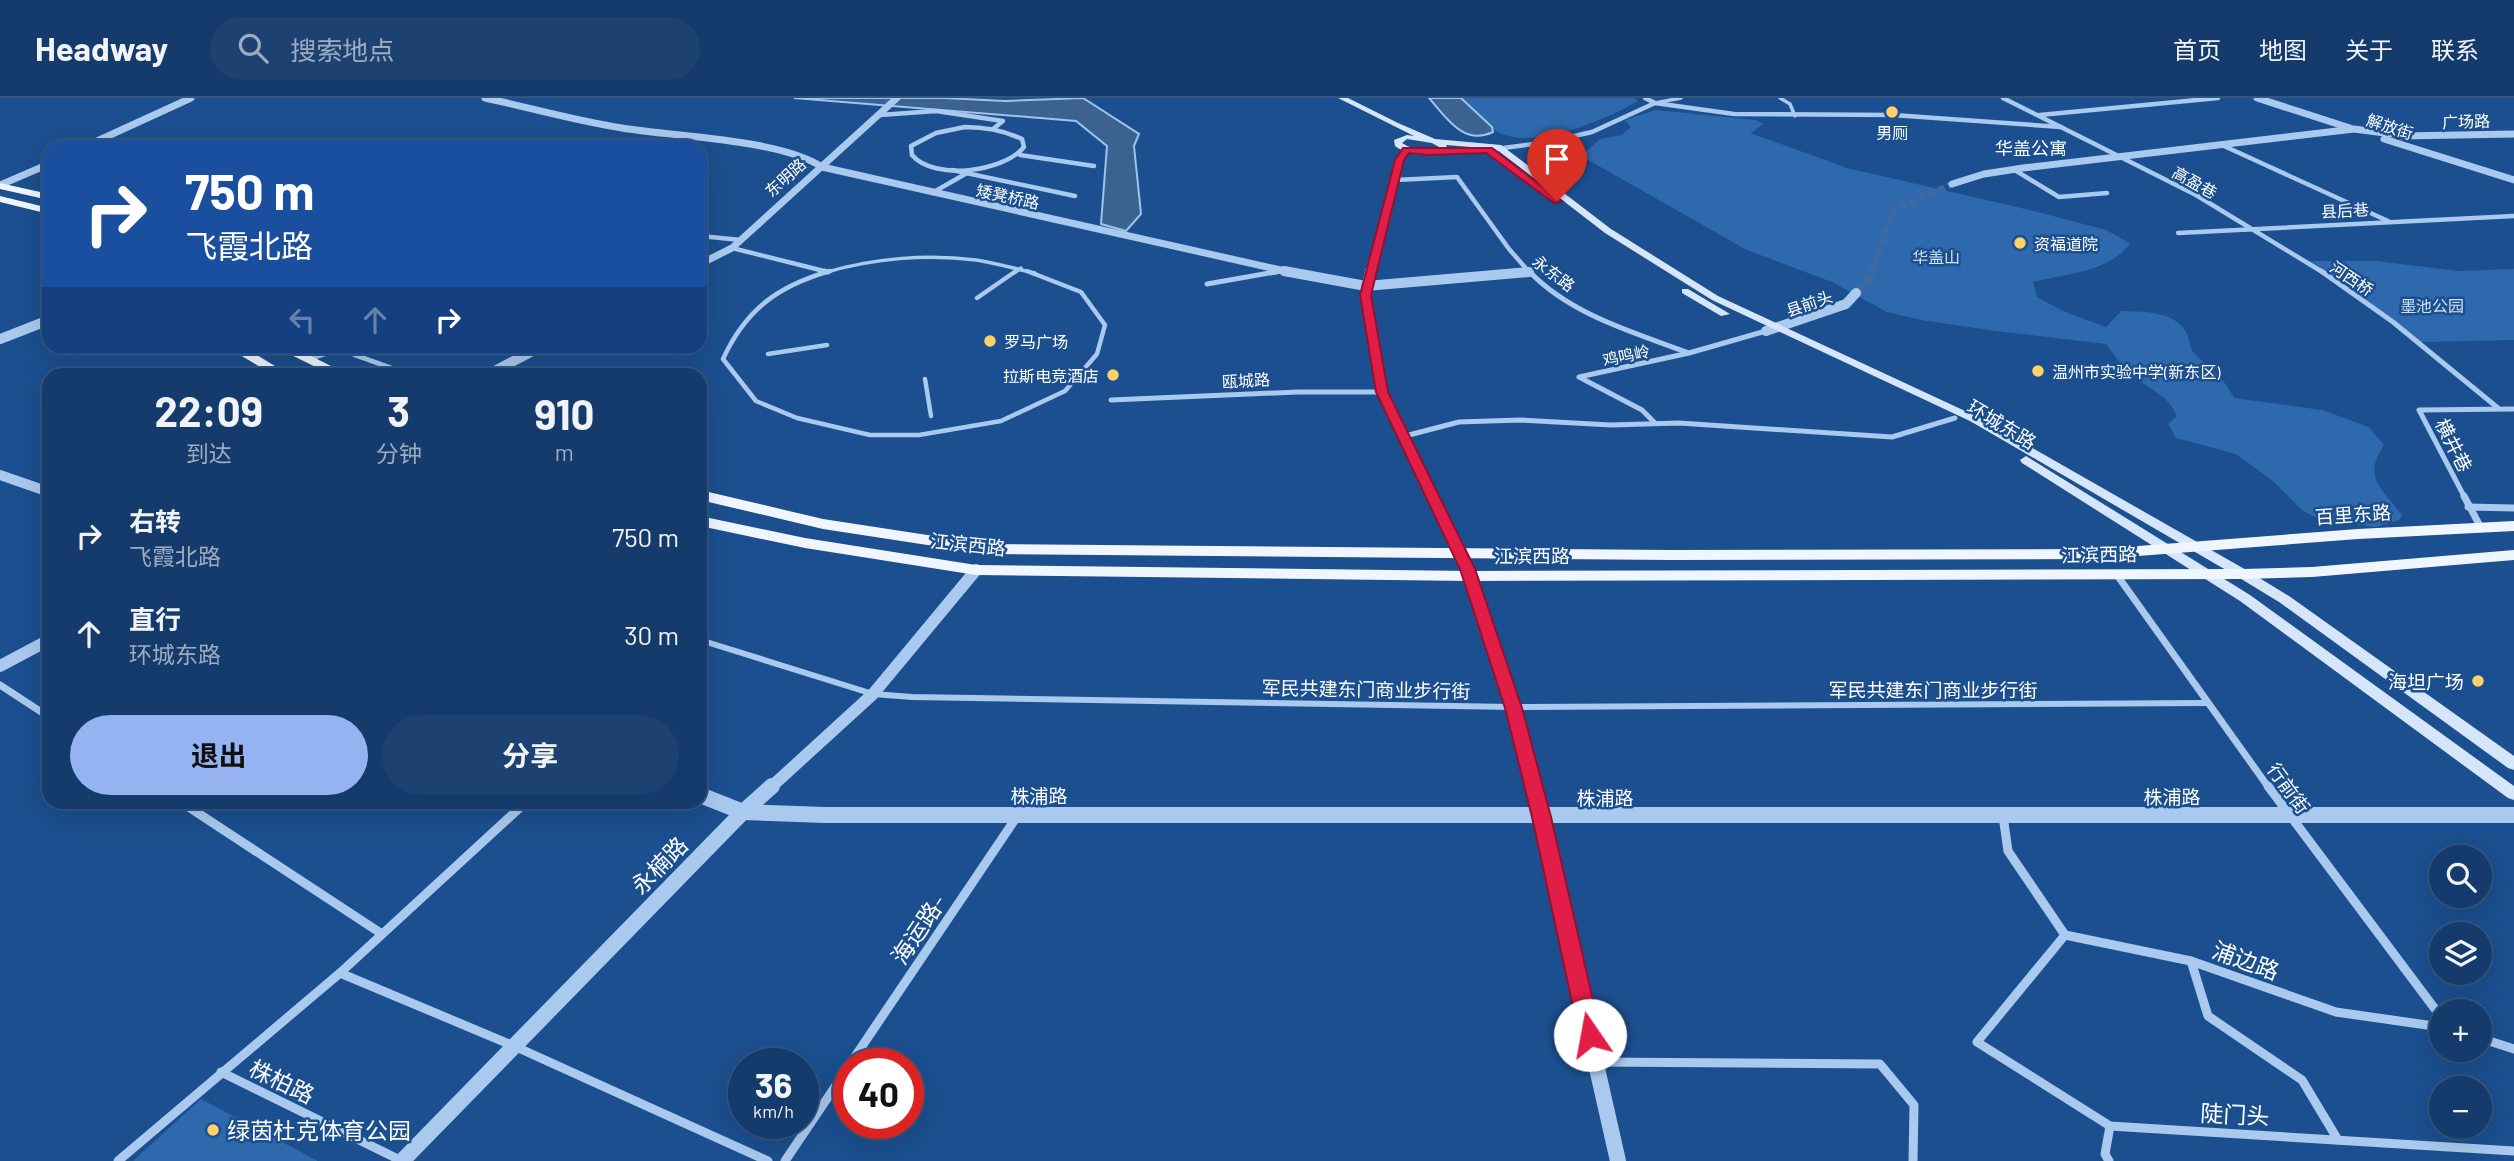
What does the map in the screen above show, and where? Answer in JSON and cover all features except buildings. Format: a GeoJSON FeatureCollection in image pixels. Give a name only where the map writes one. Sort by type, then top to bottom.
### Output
{"type":"FeatureCollection","features":[{"type":"Feature","properties":{"kind":"main road"},"geometry":{"type":"LineString","coordinates":[[1342,98],[1395,125],[1444,145],[1442,150]]}},
{"type":"Feature","properties":{"kind":"main road"},"geometry":{"type":"LineString","coordinates":[[1332,99],[1381,128]]}},
{"type":"Feature","properties":{"kind":"main road"},"geometry":{"type":"LineString","coordinates":[[1390,135],[1402,147],[1428,152],[1493,149]]}},
{"type":"Feature","properties":{"kind":"main road"},"geometry":{"type":"LineString","coordinates":[[1402,147],[1398,140],[1407,137],[1493,149]]}},
{"type":"Feature","properties":{"kind":"main road","name":"环城东路"},"geometry":{"type":"LineString","coordinates":[[1493,149],[1608,231],[1715,299],[1974,419],[2243,574],[2295,607],[2514,764]]}},
{"type":"Feature","properties":{"kind":"main road","name":"环城东路"},"geometry":{"type":"LineString","coordinates":[[1493,149],[1599,232],[1707,306],[1955,418],[2245,598],[2514,794]]}},
{"type":"Feature","properties":{"kind":"main road"},"geometry":{"type":"LineString","coordinates":[[0,186],[42,195]]}},
{"type":"Feature","properties":{"kind":"main road"},"geometry":{"type":"LineString","coordinates":[[1,199],[42,209]]}},
{"type":"Feature","properties":{"kind":"main road"},"geometry":{"type":"LineString","coordinates":[[245,354],[270,368]]}},
{"type":"Feature","properties":{"kind":"main road"},"geometry":{"type":"LineString","coordinates":[[296,354],[327,368]]}},
{"type":"Feature","properties":{"kind":"main road","name":"江滨西路"},"geometry":{"type":"LineString","coordinates":[[707,497],[823,524],[986,549],[2099,554],[2196,548]]}},
{"type":"Feature","properties":{"kind":"main road","name":"江滨西路"},"geometry":{"type":"LineString","coordinates":[[707,522],[805,543],[976,570],[1470,576],[2243,574]]}},
{"type":"Feature","properties":{"kind":"main road","name":"百里东路"},"geometry":{"type":"LineString","coordinates":[[2196,548],[2480,526],[2514,526]]}},
{"type":"Feature","properties":{"kind":"main road"},"geometry":{"type":"LineString","coordinates":[[2243,574],[2312,572],[2514,555]]}},
{"type":"Feature","properties":{"kind":"street"},"geometry":{"type":"LineString","coordinates":[[99,140],[191,98]]}},
{"type":"Feature","properties":{"kind":"street","name":"矮凳桥路"},"geometry":{"type":"LineString","coordinates":[[485,98],[621,128],[743,144],[807,157],[822,167],[931,193],[1283,271],[1366,286],[1529,272]]}},
{"type":"Feature","properties":{"kind":"street","name":"东明路"},"geometry":{"type":"LineString","coordinates":[[707,260],[732,248],[897,98]]}},
{"type":"Feature","properties":{"kind":"street"},"geometry":{"type":"LineString","coordinates":[[1644,98],[1655,103],[1734,114],[1893,115],[2065,127]]}},
{"type":"Feature","properties":{"kind":"street"},"geometry":{"type":"LineString","coordinates":[[1493,149],[1548,142],[1592,132],[1655,103],[1681,98]]}},
{"type":"Feature","properties":{"kind":"street"},"geometry":{"type":"LineString","coordinates":[[1780,98],[1790,104],[1795,116]]}},
{"type":"Feature","properties":{"kind":"street","name":"高盈巷"},"geometry":{"type":"LineString","coordinates":[[2003,98],[2125,158],[2253,228]]}},
{"type":"Feature","properties":{"kind":"street"},"geometry":{"type":"LineString","coordinates":[[2039,115],[2218,98]]}},
{"type":"Feature","properties":{"kind":"street","name":"解放街"},"geometry":{"type":"LineString","coordinates":[[2257,98],[2514,180]]}},
{"type":"Feature","properties":{"kind":"street"},"geometry":{"type":"LineString","coordinates":[[880,115],[936,111],[1003,121],[993,129]]}},
{"type":"Feature","properties":{"kind":"street"},"geometry":{"type":"LineString","coordinates":[[1020,155],[1024,147],[1022,139],[1014,134],[993,129],[936,132],[911,146],[910,153],[913,159],[952,170],[1075,195]]}},
{"type":"Feature","properties":{"kind":"street"},"geometry":{"type":"LineString","coordinates":[[1952,184],[2013,169],[2125,158],[2354,129],[2408,136]]}},
{"type":"Feature","properties":{"kind":"street","name":"广场路"},"geometry":{"type":"LineString","coordinates":[[2376,137],[2514,134]]}},
{"type":"Feature","properties":{"kind":"street"},"geometry":{"type":"LineString","coordinates":[[2224,146],[2389,222]]}},
{"type":"Feature","properties":{"kind":"street"},"geometry":{"type":"LineString","coordinates":[[1402,147],[1365,295],[1382,392],[1470,576],[1513,708],[1541,817],[1618,1161]]}},
{"type":"Feature","properties":{"kind":"street"},"geometry":{"type":"LineString","coordinates":[[952,170],[993,166],[1020,155],[1094,166]]}},
{"type":"Feature","properties":{"kind":"street"},"geometry":{"type":"LineString","coordinates":[[0,186],[42,167]]}},
{"type":"Feature","properties":{"kind":"street"},"geometry":{"type":"LineString","coordinates":[[2013,169],[2059,197],[2107,193]]}},
{"type":"Feature","properties":{"kind":"street"},"geometry":{"type":"LineString","coordinates":[[931,193],[968,173]]}},
{"type":"Feature","properties":{"kind":"street","name":"永东路"},"geometry":{"type":"LineString","coordinates":[[1395,180],[1457,177],[1529,272],[1568,300],[1689,354]]}},
{"type":"Feature","properties":{"kind":"street","name":"县后巷"},"geometry":{"type":"LineString","coordinates":[[2178,233],[2514,216]]}},
{"type":"Feature","properties":{"kind":"street","name":"河西桥"},"geometry":{"type":"LineString","coordinates":[[2253,228],[2378,311],[2498,408]]}},
{"type":"Feature","properties":{"kind":"street"},"geometry":{"type":"LineString","coordinates":[[707,237],[741,240]]}},
{"type":"Feature","properties":{"kind":"street"},"geometry":{"type":"LineString","coordinates":[[732,248],[828,272]]}},
{"type":"Feature","properties":{"kind":"street"},"geometry":{"type":"LineString","coordinates":[[912,258],[976,260],[1021,268],[1080,292],[1105,325],[1097,354],[1065,391],[1001,421],[919,435],[870,435],[797,418],[756,401],[723,359],[729,340],[749,315],[779,291],[828,272],[873,261],[912,258]]}},
{"type":"Feature","properties":{"kind":"street"},"geometry":{"type":"LineString","coordinates":[[977,298],[1021,268]]}},
{"type":"Feature","properties":{"kind":"street"},"geometry":{"type":"LineString","coordinates":[[1207,284],[1283,271]]}},
{"type":"Feature","properties":{"kind":"street","name":"县前头"},"geometry":{"type":"LineString","coordinates":[[1766,331],[1846,304],[1856,293]]}},
{"type":"Feature","properties":{"kind":"street"},"geometry":{"type":"LineString","coordinates":[[0,339],[42,323]]}},
{"type":"Feature","properties":{"kind":"street","name":"鸡鸣岭"},"geometry":{"type":"LineString","coordinates":[[1655,423],[1634,405],[1578,377],[1689,354],[1766,331]]}},
{"type":"Feature","properties":{"kind":"street"},"geometry":{"type":"LineString","coordinates":[[768,354],[827,345]]}},
{"type":"Feature","properties":{"kind":"street"},"geometry":{"type":"LineString","coordinates":[[307,359],[322,354]]}},
{"type":"Feature","properties":{"kind":"street"},"geometry":{"type":"LineString","coordinates":[[354,354],[391,368]]}},
{"type":"Feature","properties":{"kind":"street"},"geometry":{"type":"LineString","coordinates":[[500,368],[527,354]]}},
{"type":"Feature","properties":{"kind":"street"},"geometry":{"type":"LineString","coordinates":[[925,379],[931,416]]}},
{"type":"Feature","properties":{"kind":"street","name":"瓯城路"},"geometry":{"type":"LineString","coordinates":[[1111,401],[1298,392],[1382,392]]}},
{"type":"Feature","properties":{"kind":"street"},"geometry":{"type":"LineString","coordinates":[[2498,408],[2514,409]]}},
{"type":"Feature","properties":{"kind":"street","name":"横井巷"},"geometry":{"type":"LineString","coordinates":[[2480,526],[2418,410],[2498,408]]}},
{"type":"Feature","properties":{"kind":"street"},"geometry":{"type":"LineString","coordinates":[[1405,436],[1459,422],[1679,422],[1892,437],[1955,418]]}},
{"type":"Feature","properties":{"kind":"street"},"geometry":{"type":"LineString","coordinates":[[0,475],[42,490]]}},
{"type":"Feature","properties":{"kind":"street"},"geometry":{"type":"LineString","coordinates":[[2468,507],[2514,508]]}},
{"type":"Feature","properties":{"kind":"street","name":"永楠路"},"geometry":{"type":"LineString","coordinates":[[402,1161],[743,812],[873,694],[976,570]]}},
{"type":"Feature","properties":{"kind":"street","name":"行前街"},"geometry":{"type":"LineString","coordinates":[[2117,575],[2289,815],[2429,1001]]}},
{"type":"Feature","properties":{"kind":"street","name":"军民共建东门商业步行街"},"geometry":{"type":"LineString","coordinates":[[707,642],[873,694],[912,697],[1513,708],[2208,704]]}},
{"type":"Feature","properties":{"kind":"street"},"geometry":{"type":"LineString","coordinates":[[0,666],[42,644]]}},
{"type":"Feature","properties":{"kind":"street"},"geometry":{"type":"LineString","coordinates":[[0,685],[42,712]]}},
{"type":"Feature","properties":{"kind":"street","name":"株浦路"},"geometry":{"type":"LineString","coordinates":[[707,798],[743,812],[1018,815],[2514,815]]}},
{"type":"Feature","properties":{"kind":"street"},"geometry":{"type":"LineString","coordinates":[[192,809],[382,934]]}},
{"type":"Feature","properties":{"kind":"street"},"geometry":{"type":"LineString","coordinates":[[118,1161],[340,973],[518,809]]}},
{"type":"Feature","properties":{"kind":"street","name":"海运路-"},"geometry":{"type":"LineString","coordinates":[[861,1048],[1018,815]]}},
{"type":"Feature","properties":{"kind":"street"},"geometry":{"type":"LineString","coordinates":[[2004,816],[2008,851],[2065,935],[2191,961]]}},
{"type":"Feature","properties":{"kind":"street","name":"陡门头"},"geometry":{"type":"LineString","coordinates":[[2065,935],[1977,1042],[2110,1126],[2514,1151]]}},
{"type":"Feature","properties":{"kind":"street","name":"浦边路"},"geometry":{"type":"LineString","coordinates":[[2191,961],[2336,1012],[2429,1025]]}},
{"type":"Feature","properties":{"kind":"street","name":"浦边路"},"geometry":{"type":"LineString","coordinates":[[2191,961],[2208,1016],[2302,1080],[2339,1140]]}},
{"type":"Feature","properties":{"kind":"street"},"geometry":{"type":"LineString","coordinates":[[340,973],[514,1046],[768,1161]]}},
{"type":"Feature","properties":{"kind":"street"},"geometry":{"type":"LineString","coordinates":[[2492,1042],[2514,1049]]}},
{"type":"Feature","properties":{"kind":"street"},"geometry":{"type":"LineString","coordinates":[[1596,1062],[1880,1063],[1914,1105],[1913,1161]]}},
{"type":"Feature","properties":{"kind":"street","name":"株柏路"},"geometry":{"type":"LineString","coordinates":[[221,1072],[402,1161]]}},
{"type":"Feature","properties":{"kind":"street","name":"海运路-"},"geometry":{"type":"LineString","coordinates":[[785,1161],[833,1090]]}},
{"type":"Feature","properties":{"kind":"street"},"geometry":{"type":"LineString","coordinates":[[2109,1161],[2105,1154],[2110,1126]]}},
{"type":"Feature","properties":{"kind":"green space"},"geometry":{"type":"Polygon","coordinates":[[[1461,98],[1633,98],[1638,101],[1572,130],[1534,138],[1517,138],[1502,134],[1491,127],[1461,98]]]}},
{"type":"Feature","properties":{"kind":"green space","name":"华盖山"},"geometry":{"type":"Polygon","coordinates":[[[1656,110],[1755,120],[1764,124],[1750,133],[1847,168],[2106,230],[2130,243],[2122,253],[2099,266],[2033,282],[2037,297],[2063,311],[2106,327],[2121,311],[2166,316],[2186,332],[2194,353],[2221,378],[2234,398],[2322,410],[2369,427],[2384,445],[2375,466],[2377,482],[2402,515],[2399,520],[2376,527],[2320,520],[2302,510],[2273,481],[2236,454],[2176,438],[2168,424],[2177,416],[2170,404],[2130,373],[2106,344],[1996,331],[1887,312],[1832,282],[1747,250],[1581,156],[1600,139],[1622,135],[1631,127],[1625,120],[1656,110]]]}},
{"type":"Feature","properties":{"kind":"green space","name":"墨池公园"},"geometry":{"type":"Polygon","coordinates":[[[2305,261],[2377,261],[2458,271],[2514,269],[2514,340],[2421,342],[2305,261]]]}},
{"type":"Feature","properties":{"kind":"green space","name":"绿茵杜克体育公园"},"geometry":{"type":"Polygon","coordinates":[[[201,1099],[318,1161],[133,1161],[201,1099]]]}},
{"type":"Feature","properties":{"kind":"shaded area"},"geometry":{"type":"Polygon","coordinates":[[[794,98],[944,98],[1005,101],[1083,98],[1139,134],[1134,146],[1141,214],[1126,231],[1101,224],[1107,146],[1076,121],[794,98]]]}},
{"type":"Feature","properties":{"kind":"shaded area"},"geometry":{"type":"Polygon","coordinates":[[[1429,98],[1461,98],[1492,127],[1493,132],[1473,135],[1464,132],[1449,121],[1429,98]]]}},
{"type":"Feature","properties":{"kind":"tunnel"},"geometry":{"type":"LineString","coordinates":[[1871,273],[1894,210],[1952,184]]}},
{"type":"Feature","properties":{"kind":"tunnel"},"geometry":{"type":"LineString","coordinates":[[1856,293],[1868,281],[1872,271]]}},
{"type":"Feature","properties":{"kind":"place","name":"男厕"},"geometry":{"type":"Point","coordinates":[1892,112]}},
{"type":"Feature","properties":{"kind":"place","name":"资福道院"},"geometry":{"type":"Point","coordinates":[2020,243]}},
{"type":"Feature","properties":{"kind":"place","name":"罗马广场"},"geometry":{"type":"Point","coordinates":[990,341]}},
{"type":"Feature","properties":{"kind":"place","name":"温州市实验中学(新东区)"},"geometry":{"type":"Point","coordinates":[2038,371]}},
{"type":"Feature","properties":{"kind":"place","name":"拉斯电竞酒店"},"geometry":{"type":"Point","coordinates":[1113,375]}},
{"type":"Feature","properties":{"kind":"place","name":"海坦广场"},"geometry":{"type":"Point","coordinates":[2478,681]}},
{"type":"Feature","properties":{"kind":"place","name":"绿茵杜克体育公园"},"geometry":{"type":"Point","coordinates":[213,1130]}},
{"type":"Feature","properties":{"kind":"district","name":"华盖公寓"},"geometry":{"type":"Point","coordinates":[2031,148]}},
{"type":"Feature","properties":{"kind":"route"},"geometry":{"type":"LineString","coordinates":[[1557,201],[1488,150],[1406,150],[1399,160],[1365,295],[1382,392],[1467,569],[1513,708],[1541,817],[1590,1035]]}}]}
